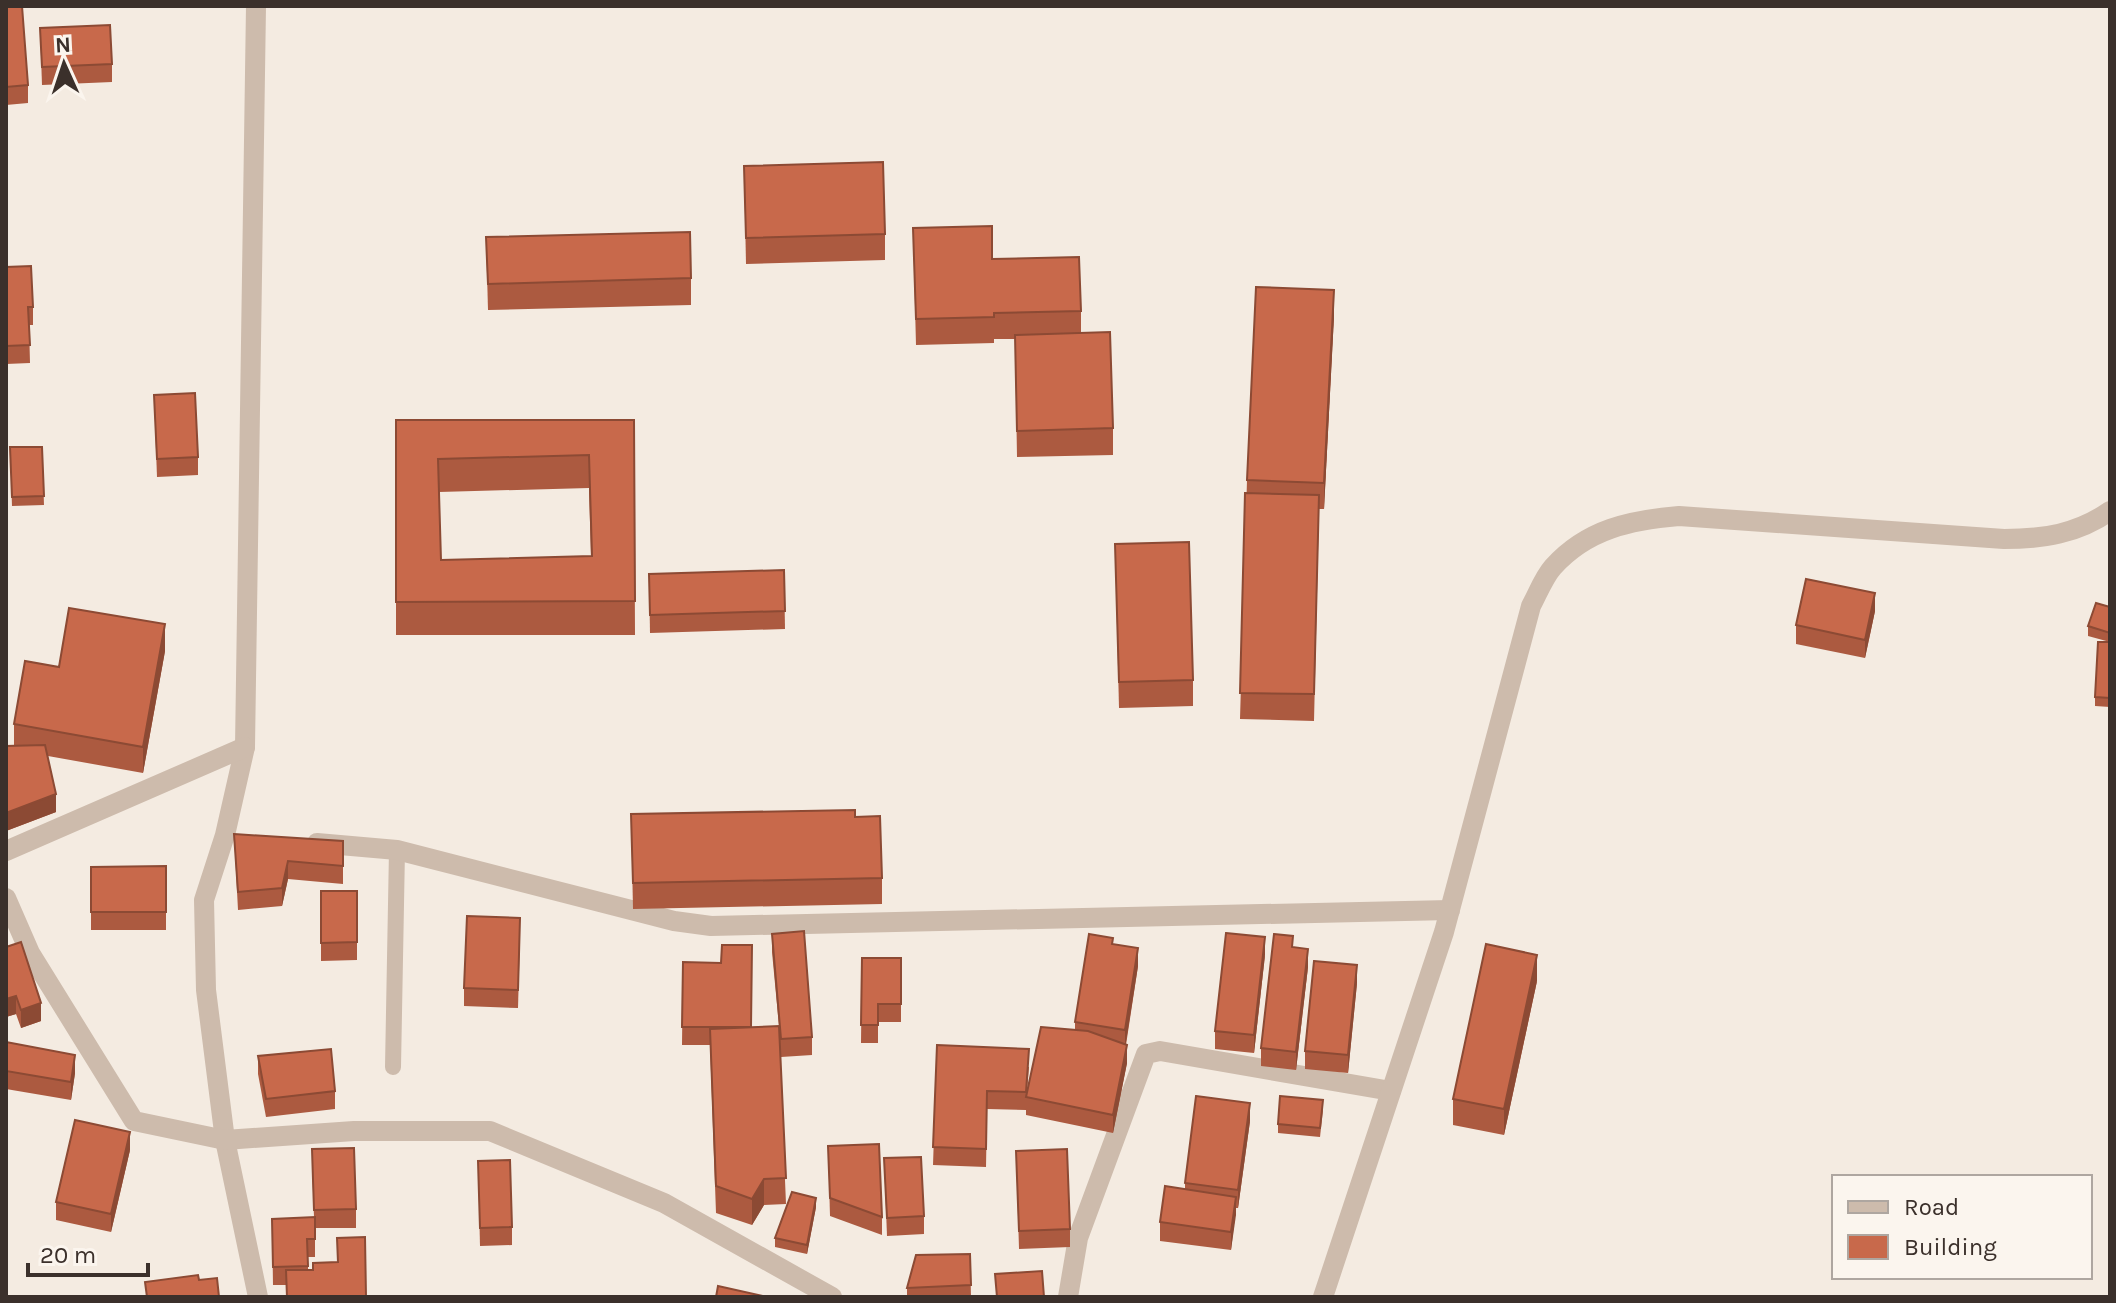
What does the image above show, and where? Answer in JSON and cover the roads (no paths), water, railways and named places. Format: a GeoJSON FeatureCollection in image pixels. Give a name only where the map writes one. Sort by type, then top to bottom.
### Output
{"type":"FeatureCollection","features":[{"type":"Feature","properties":{"kind":"street"},"geometry":{"type":"LineString","coordinates":[[256,6],[245,747],[233,836],[204,900],[206,990],[225,1140],[258,1297]]}},
{"type":"Feature","properties":{"kind":"street"},"geometry":{"type":"LineString","coordinates":[[1323,1297],[1450,910],[1531,606],[1552,568],[1590,535],[1637,520],[1679,516],[2036,539],[2061,535],[2085,526],[2110,511]]}},
{"type":"Feature","properties":{"kind":"street"},"geometry":{"type":"LineString","coordinates":[[6,851],[245,747]]}},
{"type":"Feature","properties":{"kind":"street"},"geometry":{"type":"LineString","coordinates":[[303,842],[397,850],[674,921],[711,926],[1450,910]]}},
{"type":"Feature","properties":{"kind":"street"},"geometry":{"type":"LineString","coordinates":[[6,898],[30,953],[134,1121],[225,1140],[354,1131],[490,1131],[664,1203],[832,1297]]}},
{"type":"Feature","properties":{"kind":"street"},"geometry":{"type":"LineString","coordinates":[[1068,1297],[1078,1238],[1146,1054],[1160,1051],[1391,1091]]}},
{"type":"Feature","properties":{"kind":"lane"},"geometry":{"type":"LineString","coordinates":[[393,1067],[397,850]]}}]}
